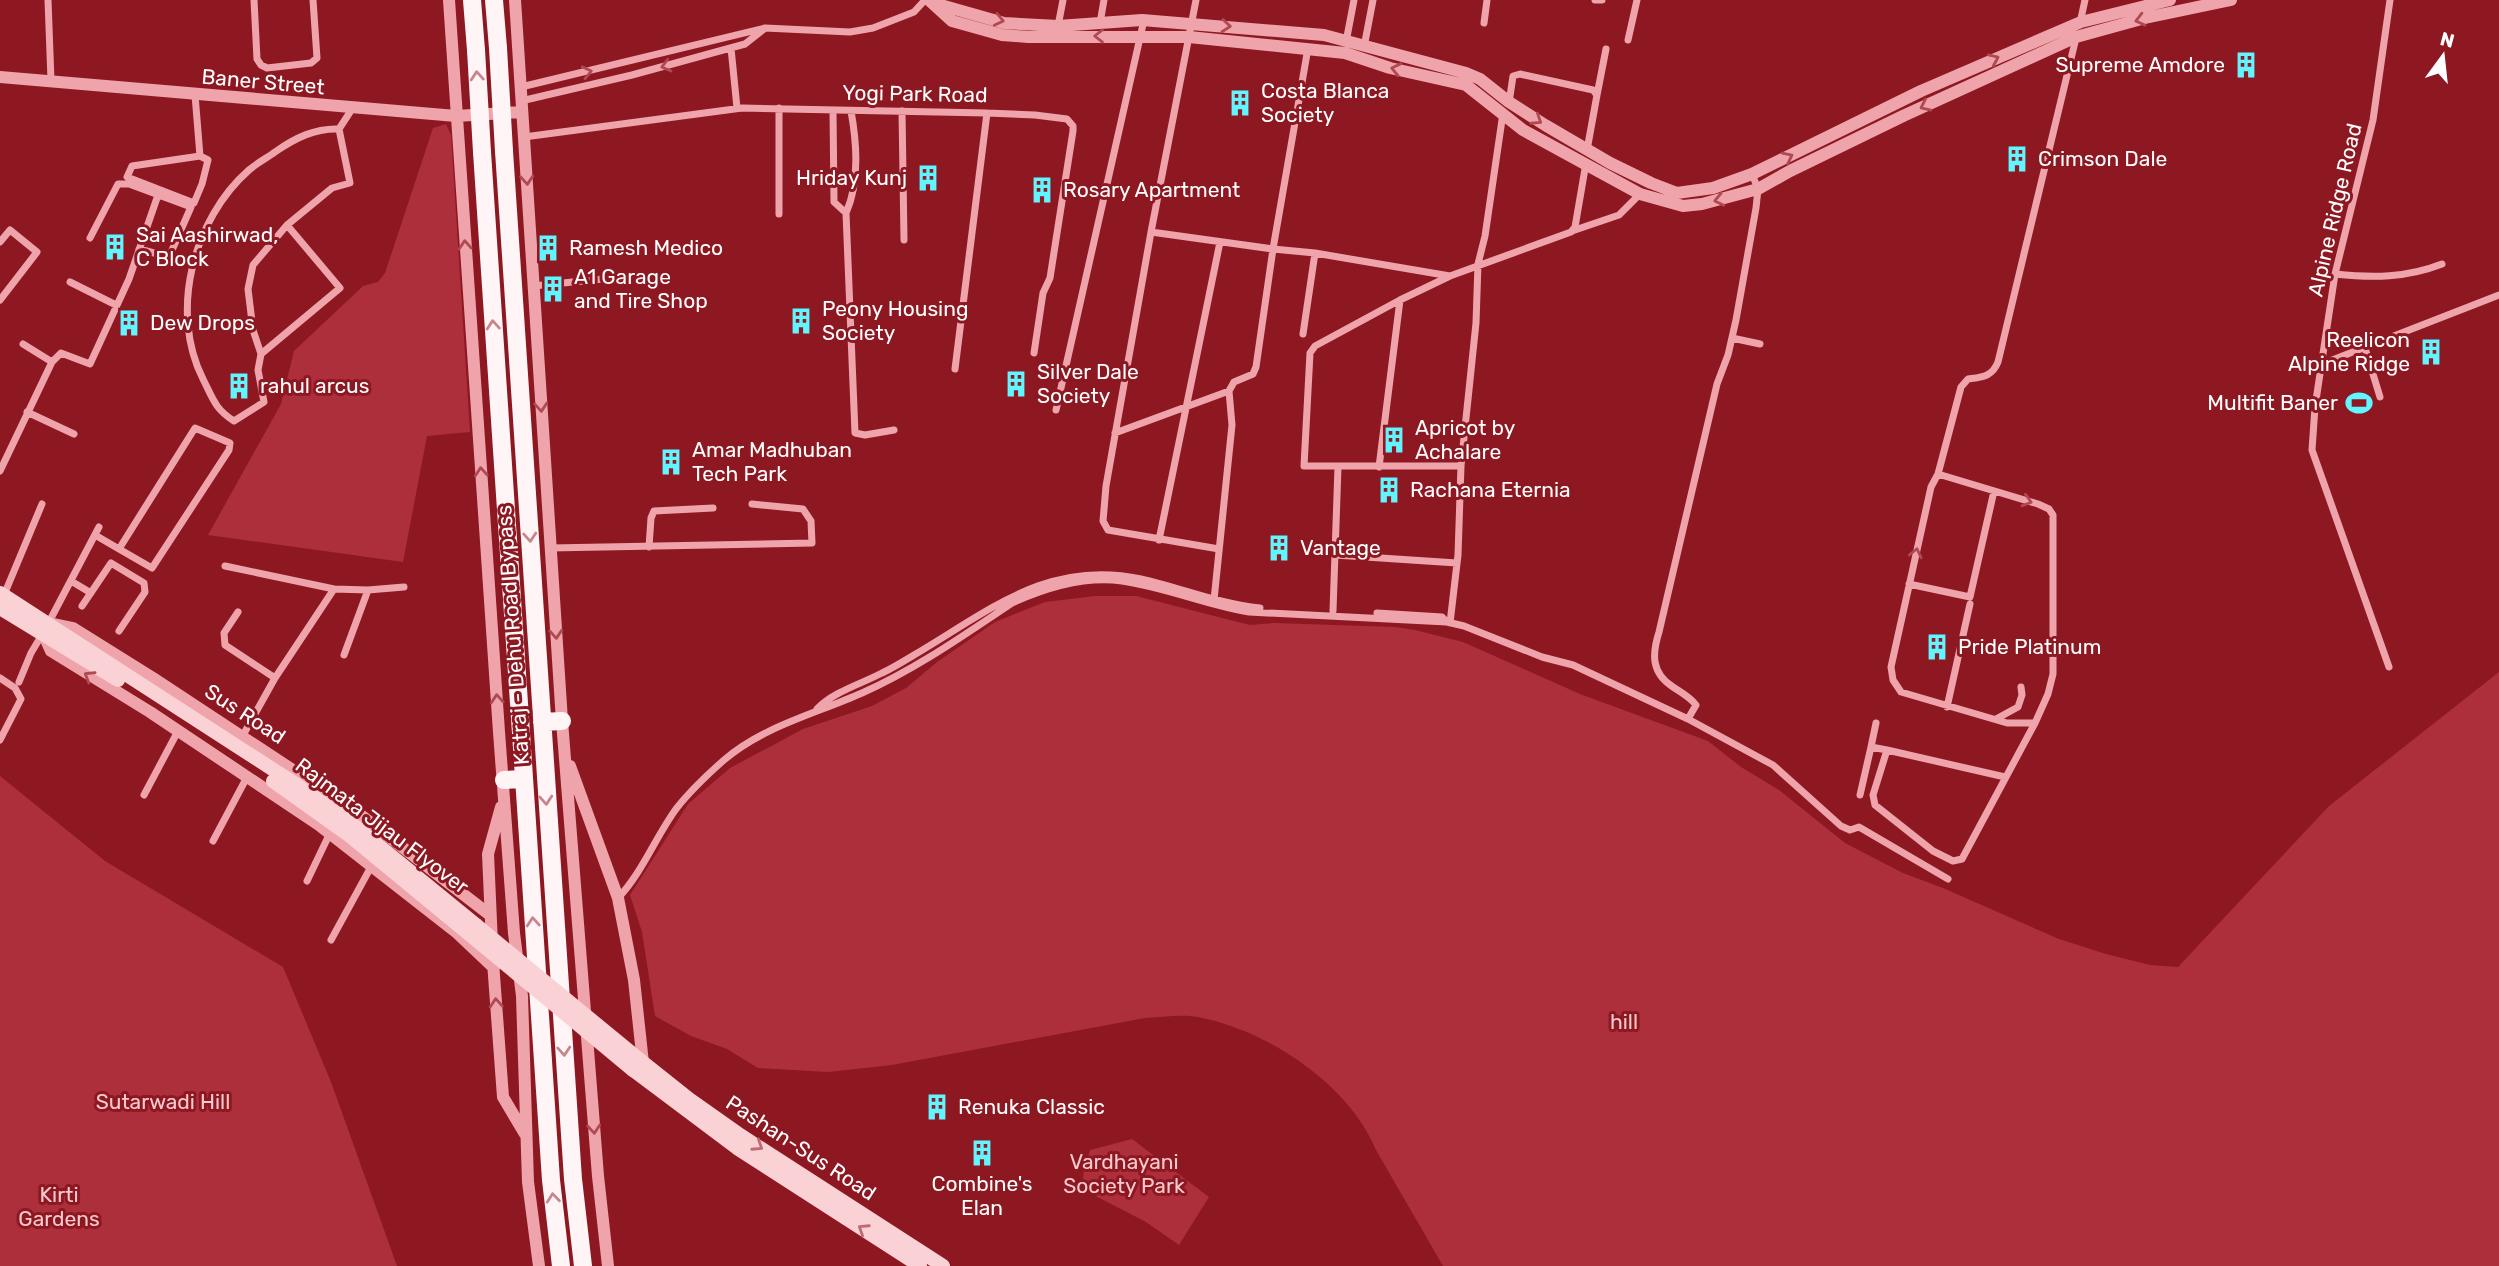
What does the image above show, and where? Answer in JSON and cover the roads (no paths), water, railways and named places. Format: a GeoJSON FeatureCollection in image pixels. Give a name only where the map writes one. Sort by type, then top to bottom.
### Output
{"type":"FeatureCollection","features":[{"type":"Feature","properties":{"kind":"highway","name":"Katraj - Dehu Road Bypass"},"geometry":{"type":"LineString","coordinates":[[472,0],[551,1180],[561,1266]]}},
{"type":"Feature","properties":{"kind":"highway","name":"Katraj - Dehu Road Bypass"},"geometry":{"type":"LineString","coordinates":[[495,0],[573,1178],[583,1266]]}},
{"type":"Feature","properties":{"kind":"highway"},"geometry":{"type":"LineString","coordinates":[[542,722],[562,721]]}},
{"type":"Feature","properties":{"kind":"highway"},"geometry":{"type":"LineString","coordinates":[[504,788],[523,779]]}},
{"type":"Feature","properties":{"kind":"main road","name":"Sus Road"},"geometry":{"type":"LineString","coordinates":[[1,598],[46,628]]}},
{"type":"Feature","properties":{"kind":"main road","name":"Rajmata Jijau Flyover"},"geometry":{"type":"LineString","coordinates":[[46,628],[297,785],[351,822],[467,930],[639,1064]]}},
{"type":"Feature","properties":{"kind":"main road","name":"Pashan-Sus Road"},"geometry":{"type":"LineString","coordinates":[[639,1064],[737,1148],[920,1266]]}},
{"type":"Feature","properties":{"kind":"main road","name":"Pashan-Sus Road"},"geometry":{"type":"LineString","coordinates":[[639,1064],[740,1135],[943,1266]]}},
{"type":"Feature","properties":{"kind":"street"},"geometry":{"type":"LineString","coordinates":[[48,0],[51,80]]}},
{"type":"Feature","properties":{"kind":"street"},"geometry":{"type":"LineString","coordinates":[[254,0],[257,58],[261,65],[267,68],[311,63],[317,58],[319,51],[313,0]]}},
{"type":"Feature","properties":{"kind":"street"},"geometry":{"type":"LineString","coordinates":[[449,0],[514,933],[522,996],[528,1182],[539,1266]]}},
{"type":"Feature","properties":{"kind":"street"},"geometry":{"type":"LineString","coordinates":[[515,0],[562,721],[597,1165],[608,1266]]}},
{"type":"Feature","properties":{"kind":"street"},"geometry":{"type":"LineString","coordinates":[[1058,26],[1063,0]]}},
{"type":"Feature","properties":{"kind":"street"},"geometry":{"type":"LineString","coordinates":[[1100,23],[1104,0]]}},
{"type":"Feature","properties":{"kind":"street"},"geometry":{"type":"LineString","coordinates":[[1196,0],[1115,433],[1103,521],[1108,530],[1219,549]]}},
{"type":"Feature","properties":{"kind":"street"},"geometry":{"type":"LineString","coordinates":[[1345,46],[1354,0]]}},
{"type":"Feature","properties":{"kind":"street"},"geometry":{"type":"LineString","coordinates":[[1362,59],[1373,0]]}},
{"type":"Feature","properties":{"kind":"street"},"geometry":{"type":"LineString","coordinates":[[1484,23],[1487,0]]}},
{"type":"Feature","properties":{"kind":"street"},"geometry":{"type":"LineString","coordinates":[[1595,0],[1602,0]]}},
{"type":"Feature","properties":{"kind":"street"},"geometry":{"type":"LineString","coordinates":[[1628,40],[1637,0]]}},
{"type":"Feature","properties":{"kind":"street"},"geometry":{"type":"LineString","coordinates":[[2035,723],[2007,723],[1901,692],[1893,680],[1891,667],[1931,487],[1938,474],[1961,387],[1968,379],[1987,376],[1995,371],[1998,362],[2085,0]]}},
{"type":"Feature","properties":{"kind":"street"},"geometry":{"type":"LineString","coordinates":[[1587,156],[1677,193],[1713,188],[1752,174],[1921,91],[2081,22],[2170,0]]}},
{"type":"Feature","properties":{"kind":"street"},"geometry":{"type":"LineString","coordinates":[[929,1],[1004,23],[1058,26],[1144,20],[1324,35],[1362,59],[1390,68],[1466,73],[1480,79],[1506,108],[1587,156],[1640,194],[1684,206],[1712,202],[1758,189],[1903,116],[2076,37],[2185,5],[2231,0]]}},
{"type":"Feature","properties":{"kind":"street","name":"Alpine Ridge Road"},"geometry":{"type":"LineString","coordinates":[[2389,667],[2312,450],[2315,407],[2335,274],[2373,120],[2390,0]]}},
{"type":"Feature","properties":{"kind":"street"},"geometry":{"type":"LineString","coordinates":[[521,87],[765,28],[850,32],[873,28],[914,12],[929,1]]}},
{"type":"Feature","properties":{"kind":"street"},"geometry":{"type":"LineString","coordinates":[[929,1],[952,21],[1003,35],[1189,37],[1308,48],[1365,45],[1440,73]]}},
{"type":"Feature","properties":{"kind":"street"},"geometry":{"type":"LineString","coordinates":[[1056,410],[1144,20]]}},
{"type":"Feature","properties":{"kind":"street"},"geometry":{"type":"LineString","coordinates":[[522,106],[745,44],[765,28]]}},
{"type":"Feature","properties":{"kind":"street"},"geometry":{"type":"LineString","coordinates":[[732,48],[737,108]]}},
{"type":"Feature","properties":{"kind":"street"},"geometry":{"type":"LineString","coordinates":[[1115,433],[1229,391],[1234,383],[1252,374],[1256,367],[1273,249],[1308,48]]}},
{"type":"Feature","properties":{"kind":"street"},"geometry":{"type":"LineString","coordinates":[[1572,232],[1606,49]]}},
{"type":"Feature","properties":{"kind":"street"},"geometry":{"type":"LineString","coordinates":[[1448,623],[1457,563],[1461,466],[1476,323],[1478,264],[1513,76],[1520,74],[1593,90],[1597,95]]}},
{"type":"Feature","properties":{"kind":"street","name":"Baner Street"},"geometry":{"type":"LineString","coordinates":[[0,77],[456,116],[522,106]]}},
{"type":"Feature","properties":{"kind":"street"},"geometry":{"type":"LineString","coordinates":[[195,95],[200,156]]}},
{"type":"Feature","properties":{"kind":"street","name":"Yogi Park Road"},"geometry":{"type":"LineString","coordinates":[[524,137],[737,108],[987,113],[1067,119],[1073,126],[1034,353]]}},
{"type":"Feature","properties":{"kind":"street"},"geometry":{"type":"LineString","coordinates":[[779,108],[779,214]]}},
{"type":"Feature","properties":{"kind":"street"},"geometry":{"type":"LineString","coordinates":[[339,129],[323,128],[292,140],[248,170],[216,210],[194,257],[186,312],[195,363],[219,411],[234,421],[264,402],[258,370],[261,354],[253,330],[248,289],[253,265],[287,225],[332,188],[350,183],[339,129],[352,109]]}},
{"type":"Feature","properties":{"kind":"street"},"geometry":{"type":"LineString","coordinates":[[833,110],[834,202],[846,213]]}},
{"type":"Feature","properties":{"kind":"street"},"geometry":{"type":"LineString","coordinates":[[851,111],[856,165],[853,198],[846,213],[855,433],[865,435],[894,430]]}},
{"type":"Feature","properties":{"kind":"street"},"geometry":{"type":"LineString","coordinates":[[902,111],[904,240]]}},
{"type":"Feature","properties":{"kind":"street"},"geometry":{"type":"LineString","coordinates":[[955,369],[987,113]]}},
{"type":"Feature","properties":{"kind":"street"},"geometry":{"type":"LineString","coordinates":[[200,156],[208,160],[194,203],[127,177],[132,166],[200,156]]}},
{"type":"Feature","properties":{"kind":"street"},"geometry":{"type":"LineString","coordinates":[[1688,719],[1696,705],[1658,673],[1653,650],[1717,384],[1732,338],[1756,208],[1758,189],[1752,174]]}},
{"type":"Feature","properties":{"kind":"street"},"geometry":{"type":"LineString","coordinates":[[90,238],[118,184],[129,184],[191,207],[169,257],[139,248]]}},
{"type":"Feature","properties":{"kind":"street"},"geometry":{"type":"LineString","coordinates":[[1461,466],[1304,466],[1310,353],[1315,346],[1450,276],[1619,215],[1640,194]]}},
{"type":"Feature","properties":{"kind":"street"},"geometry":{"type":"LineString","coordinates":[[0,471],[52,362],[61,353],[90,364],[117,306],[158,195]]}},
{"type":"Feature","properties":{"kind":"street"},"geometry":{"type":"LineString","coordinates":[[261,354],[340,288],[287,225]]}},
{"type":"Feature","properties":{"kind":"street"},"geometry":{"type":"LineString","coordinates":[[0,242],[10,230],[37,252],[0,300]]}},
{"type":"Feature","properties":{"kind":"street"},"geometry":{"type":"LineString","coordinates":[[1151,232],[1315,253],[1450,276]]}},
{"type":"Feature","properties":{"kind":"street"},"geometry":{"type":"LineString","coordinates":[[1158,540],[1220,242]]}},
{"type":"Feature","properties":{"kind":"street"},"geometry":{"type":"LineString","coordinates":[[1303,334],[1315,253]]}},
{"type":"Feature","properties":{"kind":"street"},"geometry":{"type":"LineString","coordinates":[[2335,274],[2396,276],[2420,272],[2442,264]]}},
{"type":"Feature","properties":{"kind":"street"},"geometry":{"type":"LineString","coordinates":[[533,286],[612,278]]}},
{"type":"Feature","properties":{"kind":"street"},"geometry":{"type":"LineString","coordinates":[[70,282],[117,306]]}},
{"type":"Feature","properties":{"kind":"street"},"geometry":{"type":"LineString","coordinates":[[2322,364],[2499,295]]}},
{"type":"Feature","properties":{"kind":"street"},"geometry":{"type":"LineString","coordinates":[[1379,467],[1400,300]]}},
{"type":"Feature","properties":{"kind":"street"},"geometry":{"type":"LineString","coordinates":[[1732,338],[1760,344]]}},
{"type":"Feature","properties":{"kind":"street"},"geometry":{"type":"LineString","coordinates":[[23,344],[52,362]]}},
{"type":"Feature","properties":{"kind":"street"},"geometry":{"type":"LineString","coordinates":[[2365,348],[2380,397]]}},
{"type":"Feature","properties":{"kind":"street"},"geometry":{"type":"LineString","coordinates":[[1214,600],[1232,425],[1229,391]]}},
{"type":"Feature","properties":{"kind":"street"},"geometry":{"type":"LineString","coordinates":[[27,412],[74,435]]}},
{"type":"Feature","properties":{"kind":"street"},"geometry":{"type":"LineString","coordinates":[[95,535],[119,549],[152,568],[229,450],[230,443],[195,428],[119,549]]}},
{"type":"Feature","properties":{"kind":"street"},"geometry":{"type":"LineString","coordinates":[[1333,611],[1338,467]]}},
{"type":"Feature","properties":{"kind":"street"},"geometry":{"type":"LineString","coordinates":[[1887,750],[1873,795],[1875,805],[1933,851],[1952,861],[1962,859],[2035,723],[2048,694],[2053,674],[2053,515],[2049,509],[2038,504],[1938,474]]}},
{"type":"Feature","properties":{"kind":"street"},"geometry":{"type":"LineString","coordinates":[[1909,584],[1970,597],[1994,491]]}},
{"type":"Feature","properties":{"kind":"street"},"geometry":{"type":"LineString","coordinates":[[1,598],[42,504]]}},
{"type":"Feature","properties":{"kind":"street"},"geometry":{"type":"LineString","coordinates":[[550,548],[812,543],[811,521],[803,509],[752,504]]}},
{"type":"Feature","properties":{"kind":"street"},"geometry":{"type":"LineString","coordinates":[[649,547],[654,511],[713,508]]}},
{"type":"Feature","properties":{"kind":"street"},"geometry":{"type":"LineString","coordinates":[[19,682],[31,653],[99,527]]}},
{"type":"Feature","properties":{"kind":"street"},"geometry":{"type":"LineString","coordinates":[[1335,555],[1457,563]]}},
{"type":"Feature","properties":{"kind":"street"},"geometry":{"type":"LineString","coordinates":[[82,606],[111,563],[144,583],[145,592],[119,631]]}},
{"type":"Feature","properties":{"kind":"street"},"geometry":{"type":"LineString","coordinates":[[225,566],[334,589],[404,587]]}},
{"type":"Feature","properties":{"kind":"street"},"geometry":{"type":"LineString","coordinates":[[814,713],[825,701],[886,671],[1023,590],[1049,581],[1084,576],[1127,577],[1243,606],[1442,617],[1448,623]]}},
{"type":"Feature","properties":{"kind":"street"},"geometry":{"type":"LineString","coordinates":[[618,898],[628,887],[676,810],[697,785],[726,759],[766,731],[864,692],[922,662],[1026,596],[1070,583],[1119,580],[1249,612],[1448,623],[1464,626],[1542,657],[1573,665],[1688,719],[1773,765],[1841,826],[1850,830],[1859,827],[1948,878]]}},
{"type":"Feature","properties":{"kind":"street"},"geometry":{"type":"LineString","coordinates":[[71,581],[91,593]]}},
{"type":"Feature","properties":{"kind":"street"},"geometry":{"type":"LineString","coordinates":[[242,737],[275,678],[334,589]]}},
{"type":"Feature","properties":{"kind":"street"},"geometry":{"type":"LineString","coordinates":[[344,655],[368,590]]}},
{"type":"Feature","properties":{"kind":"street"},"geometry":{"type":"LineString","coordinates":[[1947,706],[1970,604]]}},
{"type":"Feature","properties":{"kind":"street"},"geometry":{"type":"LineString","coordinates":[[238,612],[224,633],[225,645],[275,678]]}},
{"type":"Feature","properties":{"kind":"street","name":"Sus Road"},"geometry":{"type":"LineString","coordinates":[[467,930],[247,777],[51,651],[46,628],[73,628],[153,678],[368,820],[490,915]]}},
{"type":"Feature","properties":{"kind":"street"},"geometry":{"type":"LineString","coordinates":[[0,678],[15,688],[21,699],[0,740]]}},
{"type":"Feature","properties":{"kind":"street"},"geometry":{"type":"LineString","coordinates":[[1995,719],[2018,707],[2022,695],[2021,687]]}},
{"type":"Feature","properties":{"kind":"street"},"geometry":{"type":"LineString","coordinates":[[1860,795],[1876,723]]}},
{"type":"Feature","properties":{"kind":"street"},"geometry":{"type":"LineString","coordinates":[[144,795],[178,731]]}},
{"type":"Feature","properties":{"kind":"street"},"geometry":{"type":"LineString","coordinates":[[1871,747],[2005,777]]}},
{"type":"Feature","properties":{"kind":"street"},"geometry":{"type":"LineString","coordinates":[[565,756],[581,792],[618,898],[634,980],[641,1037],[639,1064]]}},
{"type":"Feature","properties":{"kind":"street"},"geometry":{"type":"LineString","coordinates":[[213,841],[247,777]]}},
{"type":"Feature","properties":{"kind":"street"},"geometry":{"type":"LineString","coordinates":[[504,788],[488,854],[490,915],[503,1097],[527,1138]]}},
{"type":"Feature","properties":{"kind":"street"},"geometry":{"type":"LineString","coordinates":[[307,881],[330,833]]}},
{"type":"Feature","properties":{"kind":"street"},"geometry":{"type":"LineString","coordinates":[[331,940],[372,865]]}},
{"type":"Feature","properties":{"kind":"street"},"geometry":{"type":"LineString","coordinates":[[467,930],[494,968]]}},
{"type":"Feature","properties":{"kind":"place","name":"Supreme Amdore"},"geometry":{"type":"Point","coordinates":[2246,65]}},
{"type":"Feature","properties":{"kind":"place","name":"Costa Blanca Society"},"geometry":{"type":"Point","coordinates":[1240,103]}},
{"type":"Feature","properties":{"kind":"place","name":"Crimson Dale"},"geometry":{"type":"Point","coordinates":[2017,159]}},
{"type":"Feature","properties":{"kind":"place","name":"Hriday Kunj"},"geometry":{"type":"Point","coordinates":[928,178]}},
{"type":"Feature","properties":{"kind":"place","name":"Rosary Apartment"},"geometry":{"type":"Point","coordinates":[1042,190]}},
{"type":"Feature","properties":{"kind":"place","name":"Sai Aashirwad, C Block"},"geometry":{"type":"Point","coordinates":[115,247]}},
{"type":"Feature","properties":{"kind":"place","name":"Ramesh Medico"},"geometry":{"type":"Point","coordinates":[548,248]}},
{"type":"Feature","properties":{"kind":"place","name":"A1 Garage and Tire Shop"},"geometry":{"type":"Point","coordinates":[553,289]}},
{"type":"Feature","properties":{"kind":"place","name":"Peony Housing Society"},"geometry":{"type":"Point","coordinates":[801,321]}},
{"type":"Feature","properties":{"kind":"place","name":"Dew Drops"},"geometry":{"type":"Point","coordinates":[129,323]}},
{"type":"Feature","properties":{"kind":"place","name":"Reelicon Alpine Ridge"},"geometry":{"type":"Point","coordinates":[2431,352]}},
{"type":"Feature","properties":{"kind":"place","name":"Silver Dale Society"},"geometry":{"type":"Point","coordinates":[1016,384]}},
{"type":"Feature","properties":{"kind":"place","name":"rahul arcus"},"geometry":{"type":"Point","coordinates":[239,386]}},
{"type":"Feature","properties":{"kind":"place","name":"Multifit Baner"},"geometry":{"type":"Point","coordinates":[2359,403]}},
{"type":"Feature","properties":{"kind":"place","name":"Apricot by Achalare"},"geometry":{"type":"Point","coordinates":[1394,440]}},
{"type":"Feature","properties":{"kind":"place","name":"Amar Madhuban Tech Park"},"geometry":{"type":"Point","coordinates":[671,462]}},
{"type":"Feature","properties":{"kind":"place","name":"Rachana Eternia"},"geometry":{"type":"Point","coordinates":[1389,490]}},
{"type":"Feature","properties":{"kind":"place","name":"Vantage"},"geometry":{"type":"Point","coordinates":[1279,548]}},
{"type":"Feature","properties":{"kind":"place","name":"Pride Platinum"},"geometry":{"type":"Point","coordinates":[1937,647]}},
{"type":"Feature","properties":{"kind":"place","name":"Renuka Classic"},"geometry":{"type":"Point","coordinates":[937,1107]}},
{"type":"Feature","properties":{"kind":"place","name":"Combine's Elan"},"geometry":{"type":"Point","coordinates":[982,1153]}},
{"type":"Feature","properties":{"kind":"park label","name":"hill"},"geometry":{"type":"Point","coordinates":[1624,1022]}},
{"type":"Feature","properties":{"kind":"park label","name":"Sutarwadi Hill"},"geometry":{"type":"Point","coordinates":[163,1102]}},
{"type":"Feature","properties":{"kind":"park label","name":"Vardhayani Society Park"},"geometry":{"type":"Point","coordinates":[1124,1174]}},
{"type":"Feature","properties":{"kind":"park label","name":"Kirti Gardens"},"geometry":{"type":"Point","coordinates":[59,1207]}}]}
